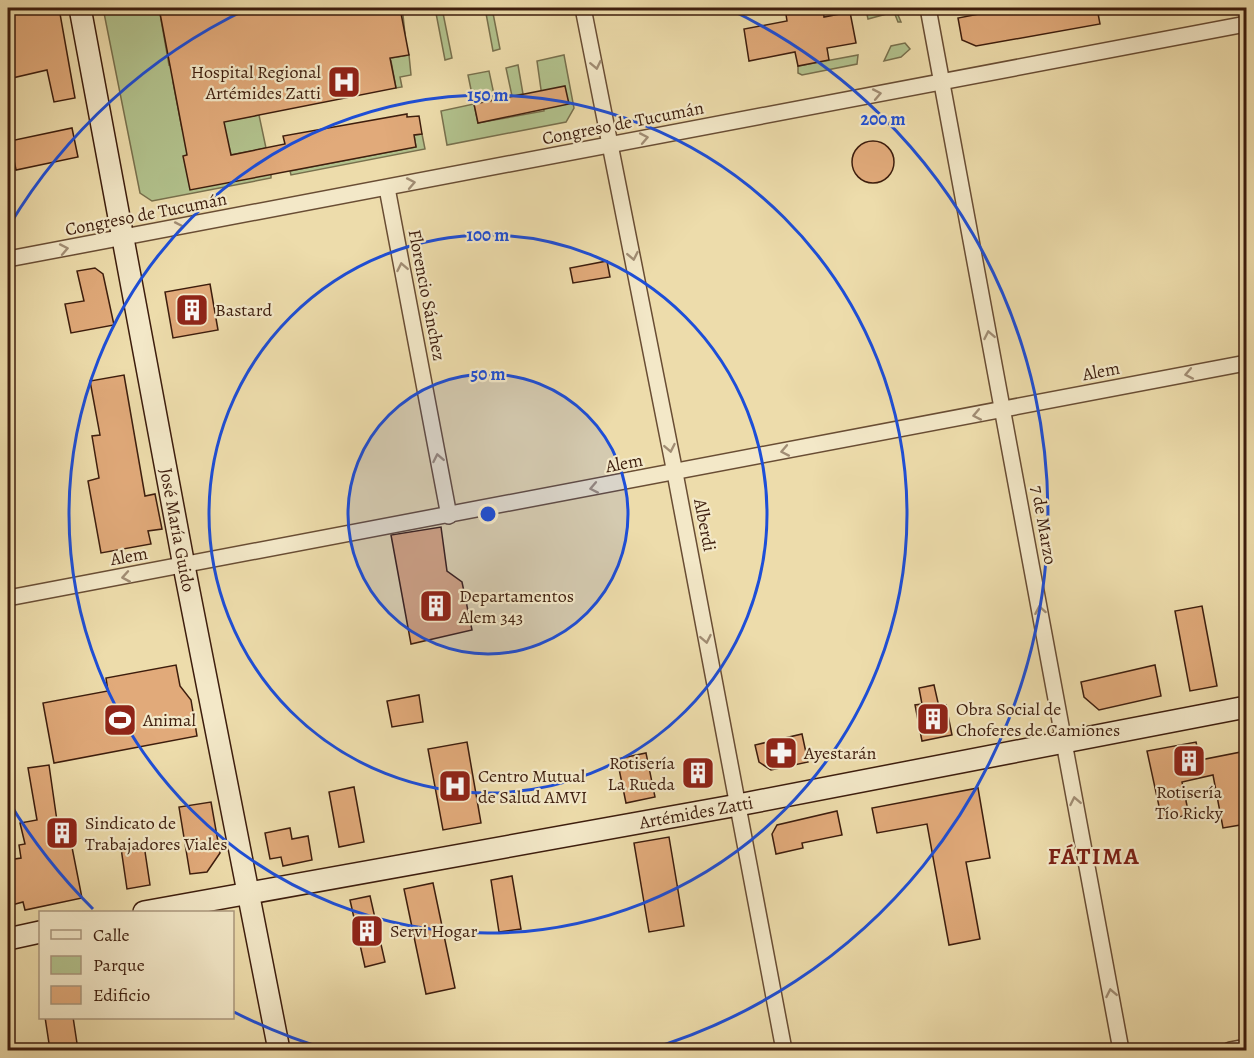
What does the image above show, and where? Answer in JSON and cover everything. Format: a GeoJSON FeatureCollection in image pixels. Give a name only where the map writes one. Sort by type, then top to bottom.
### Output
{"type":"FeatureCollection","features":[{"type":"Feature","properties":{"kind":"main road","name":"José María Guido"},"geometry":{"type":"LineString","coordinates":[[80,8],[121,238],[279,1050]]}},
{"type":"Feature","properties":{"kind":"main road","name":"Artémides Zatti"},"geometry":{"type":"LineString","coordinates":[[149,911],[738,805],[1246,707]]}},
{"type":"Feature","properties":{"kind":"main road"},"geometry":{"type":"LineString","coordinates":[[8,939],[39,932]]}},
{"type":"Feature","properties":{"kind":"street","name":"Alberdi"},"geometry":{"type":"LineString","coordinates":[[583,8],[675,472],[784,1050]]}},
{"type":"Feature","properties":{"kind":"street","name":"7 de Marzo"},"geometry":{"type":"LineString","coordinates":[[928,8],[1121,1050]]}},
{"type":"Feature","properties":{"kind":"street","name":"Congreso de Tucumán"},"geometry":{"type":"LineString","coordinates":[[8,259],[1246,24]]}},
{"type":"Feature","properties":{"kind":"street","name":"Florencio Sánchez"},"geometry":{"type":"LineString","coordinates":[[387,188],[449,516]]}},
{"type":"Feature","properties":{"kind":"street","name":"Alem"},"geometry":{"type":"LineString","coordinates":[[8,598],[1246,363]]}},
{"type":"Feature","properties":{"kind":"street"},"geometry":{"type":"LineString","coordinates":[[1230,1050],[1246,1047]]}},
{"type":"Feature","properties":{"kind":"green space"},"geometry":{"type":"Polygon","coordinates":[[[103,8],[159,8],[169,65],[252,49],[173,82],[182,129],[259,115],[266,148],[231,155],[229,147],[184,156],[271,173],[271,178],[152,201],[140,193],[103,8]]]}},
{"type":"Feature","properties":{"kind":"green space"},"geometry":{"type":"Polygon","coordinates":[[[435,8],[442,8],[452,58],[445,60],[435,8]]]}},
{"type":"Feature","properties":{"kind":"green space"},"geometry":{"type":"Polygon","coordinates":[[[485,8],[492,8],[500,49],[493,51],[485,8]]]}},
{"type":"Feature","properties":{"kind":"green space"},"geometry":{"type":"Polygon","coordinates":[[[895,8],[901,22],[898,22],[894,12],[868,19],[866,10],[895,8]]]}},
{"type":"Feature","properties":{"kind":"green space"},"geometry":{"type":"Polygon","coordinates":[[[403,15],[405,34],[388,37],[392,58],[409,55],[411,75],[400,77],[402,87],[396,88],[391,61],[360,38],[390,18],[403,15]]]}},
{"type":"Feature","properties":{"kind":"green space"},"geometry":{"type":"Polygon","coordinates":[[[905,43],[910,49],[901,57],[884,61],[891,46],[905,43]]]}},
{"type":"Feature","properties":{"kind":"green space"},"geometry":{"type":"Polygon","coordinates":[[[564,55],[574,108],[566,122],[447,145],[441,111],[474,104],[478,123],[544,111],[537,61],[564,55]]]}},
{"type":"Feature","properties":{"kind":"green space"},"geometry":{"type":"Polygon","coordinates":[[[858,55],[857,64],[802,75],[798,73],[798,66],[858,55]]]}},
{"type":"Feature","properties":{"kind":"green space"},"geometry":{"type":"Polygon","coordinates":[[[518,65],[523,94],[512,96],[506,68],[518,65]]]}},
{"type":"Feature","properties":{"kind":"green space"},"geometry":{"type":"Polygon","coordinates":[[[489,71],[495,99],[474,104],[468,75],[489,71]]]}},
{"type":"Feature","properties":{"kind":"green space"},"geometry":{"type":"Polygon","coordinates":[[[422,134],[425,149],[291,175],[290,171],[416,147],[414,135],[422,134]]]}},
{"type":"Feature","properties":{"kind":"building"},"geometry":{"type":"Polygon","coordinates":[[[8,8],[59,8],[75,98],[54,102],[47,70],[8,79],[8,8]]]}},
{"type":"Feature","properties":{"kind":"building","name":"Hospital Regional Artémides Zatti"},"geometry":{"type":"Polygon","coordinates":[[[159,8],[400,8],[409,55],[390,58],[396,88],[224,122],[231,155],[285,144],[283,136],[407,114],[407,117],[419,116],[422,134],[414,135],[416,147],[190,190],[183,156],[187,155],[159,8]]]}},
{"type":"Feature","properties":{"kind":"building"},"geometry":{"type":"Polygon","coordinates":[[[785,8],[823,8],[824,17],[850,12],[856,43],[827,48],[829,60],[798,66],[795,52],[749,61],[744,29],[787,21],[785,8]]]}},
{"type":"Feature","properties":{"kind":"building"},"geometry":{"type":"Polygon","coordinates":[[[999,8],[1097,8],[1100,24],[976,46],[962,40],[958,18],[1000,10],[999,8]]]}},
{"type":"Feature","properties":{"kind":"building"},"geometry":{"type":"Polygon","coordinates":[[[565,86],[569,104],[478,123],[474,104],[565,86]]]}},
{"type":"Feature","properties":{"kind":"building"},"geometry":{"type":"Polygon","coordinates":[[[72,128],[78,157],[16,170],[10,141],[72,128]]]}},
{"type":"Feature","properties":{"kind":"building"},"geometry":{"type":"Polygon","coordinates":[[[873,141],[881,142],[888,147],[893,154],[893,170],[888,177],[881,182],[873,183],[865,182],[858,177],[853,170],[852,162],[853,154],[858,147],[865,142],[873,141]]]}},
{"type":"Feature","properties":{"kind":"building"},"geometry":{"type":"Polygon","coordinates":[[[607,261],[610,277],[573,283],[570,268],[607,261]]]}},
{"type":"Feature","properties":{"kind":"building"},"geometry":{"type":"Polygon","coordinates":[[[95,268],[103,274],[114,325],[71,333],[65,304],[84,301],[77,271],[95,268]]]}},
{"type":"Feature","properties":{"kind":"building"},"geometry":{"type":"Polygon","coordinates":[[[210,284],[218,330],[173,338],[165,292],[210,284]]]}},
{"type":"Feature","properties":{"kind":"building"},"geometry":{"type":"Polygon","coordinates":[[[124,375],[145,496],[155,494],[162,529],[148,531],[151,544],[101,553],[88,481],[99,478],[92,436],[100,435],[90,381],[124,375]]]}},
{"type":"Feature","properties":{"kind":"building","name":"Departamentos Alem 343"},"geometry":{"type":"Polygon","coordinates":[[[441,527],[447,571],[462,582],[472,630],[411,644],[391,535],[441,527]]]}},
{"type":"Feature","properties":{"kind":"building"},"geometry":{"type":"Polygon","coordinates":[[[1202,606],[1217,686],[1190,691],[1175,611],[1202,606]]]}},
{"type":"Feature","properties":{"kind":"building","name":"Animal"},"geometry":{"type":"Polygon","coordinates":[[[176,665],[180,686],[191,700],[197,736],[54,763],[43,703],[108,691],[106,678],[176,665]]]}},
{"type":"Feature","properties":{"kind":"building"},"geometry":{"type":"Polygon","coordinates":[[[1155,665],[1161,696],[1099,710],[1084,697],[1081,682],[1155,665]]]}},
{"type":"Feature","properties":{"kind":"building","name":"Obra Social de Choferes de Camiones"},"geometry":{"type":"Polygon","coordinates":[[[934,685],[939,707],[946,705],[952,735],[922,741],[915,705],[922,704],[919,688],[934,685]]]}},
{"type":"Feature","properties":{"kind":"building"},"geometry":{"type":"Polygon","coordinates":[[[419,695],[423,722],[392,727],[387,701],[419,695]]]}},
{"type":"Feature","properties":{"kind":"building","name":"Ayestarán"},"geometry":{"type":"Polygon","coordinates":[[[802,734],[808,762],[771,770],[759,762],[755,745],[802,734]]]}},
{"type":"Feature","properties":{"kind":"building","name":"Centro Mutual de Salud AMVI"},"geometry":{"type":"Polygon","coordinates":[[[467,742],[481,823],[443,830],[428,749],[467,742]]]}},
{"type":"Feature","properties":{"kind":"building"},"geometry":{"type":"Polygon","coordinates":[[[1196,742],[1200,760],[1246,751],[1246,824],[1223,828],[1213,775],[1182,782],[1189,815],[1162,820],[1147,751],[1196,742]]]}},
{"type":"Feature","properties":{"kind":"building"},"geometry":{"type":"Polygon","coordinates":[[[646,753],[655,797],[626,803],[617,759],[646,753]]]}},
{"type":"Feature","properties":{"kind":"building","name":"Rotisería La Rueda"},"geometry":{"type":"Polygon","coordinates":[[[708,761],[712,781],[688,785],[685,766],[708,761]]]}},
{"type":"Feature","properties":{"kind":"building"},"geometry":{"type":"Polygon","coordinates":[[[49,765],[57,821],[63,820],[64,829],[69,832],[82,898],[25,910],[23,902],[8,906],[8,860],[21,858],[19,845],[25,844],[20,823],[37,820],[28,768],[49,765]]]}},
{"type":"Feature","properties":{"kind":"building"},"geometry":{"type":"Polygon","coordinates":[[[354,787],[364,842],[339,847],[329,792],[354,787]]]}},
{"type":"Feature","properties":{"kind":"building"},"geometry":{"type":"Polygon","coordinates":[[[978,788],[990,858],[966,862],[980,939],[949,945],[927,824],[877,833],[872,808],[978,788]]]}},
{"type":"Feature","properties":{"kind":"building"},"geometry":{"type":"Polygon","coordinates":[[[211,802],[220,853],[207,872],[190,874],[179,807],[211,802]]]}},
{"type":"Feature","properties":{"kind":"building"},"geometry":{"type":"Polygon","coordinates":[[[837,811],[842,835],[802,843],[803,848],[776,854],[772,834],[777,825],[837,811]]]}},
{"type":"Feature","properties":{"kind":"building"},"geometry":{"type":"Polygon","coordinates":[[[290,828],[292,839],[308,836],[312,860],[283,866],[281,857],[270,859],[265,833],[290,828]]]}},
{"type":"Feature","properties":{"kind":"building"},"geometry":{"type":"Polygon","coordinates":[[[669,837],[684,926],[649,932],[634,843],[669,837]]]}},
{"type":"Feature","properties":{"kind":"building"},"geometry":{"type":"Polygon","coordinates":[[[144,845],[150,885],[127,889],[121,848],[144,845]]]}},
{"type":"Feature","properties":{"kind":"building"},"geometry":{"type":"Polygon","coordinates":[[[512,876],[521,929],[499,932],[491,880],[512,876]]]}},
{"type":"Feature","properties":{"kind":"building"},"geometry":{"type":"Polygon","coordinates":[[[433,883],[455,988],[426,994],[404,889],[433,883]]]}},
{"type":"Feature","properties":{"kind":"building","name":"Servi Hogar"},"geometry":{"type":"Polygon","coordinates":[[[370,896],[385,962],[365,967],[350,900],[370,896]]]}},
{"type":"Feature","properties":{"kind":"building"},"geometry":{"type":"Polygon","coordinates":[[[45,1019],[73,1019],[78,1050],[50,1050],[45,1019]]]}},
{"type":"Feature","properties":{"kind":"place","name":"Hospital Regional Artémides Zatti"},"geometry":{"type":"Point","coordinates":[344,82]}},
{"type":"Feature","properties":{"kind":"place","name":"Bastard"},"geometry":{"type":"Point","coordinates":[192,310]}},
{"type":"Feature","properties":{"kind":"place","name":"Departamentos Alem 343"},"geometry":{"type":"Point","coordinates":[436,606]}},
{"type":"Feature","properties":{"kind":"place","name":"Obra Social de Choferes de Camiones"},"geometry":{"type":"Point","coordinates":[933,719]}},
{"type":"Feature","properties":{"kind":"place","name":"Animal"},"geometry":{"type":"Point","coordinates":[120,720]}},
{"type":"Feature","properties":{"kind":"place","name":"Ayestarán"},"geometry":{"type":"Point","coordinates":[781,753]}},
{"type":"Feature","properties":{"kind":"place","name":"Rotisería Tío Ricky"},"geometry":{"type":"Point","coordinates":[1189,761]}},
{"type":"Feature","properties":{"kind":"place","name":"Rotisería La Rueda"},"geometry":{"type":"Point","coordinates":[698,773]}},
{"type":"Feature","properties":{"kind":"place","name":"Centro Mutual de Salud AMVI"},"geometry":{"type":"Point","coordinates":[455,786]}},
{"type":"Feature","properties":{"kind":"place","name":"Sindicato de Trabajadores Viales"},"geometry":{"type":"Point","coordinates":[62,833]}},
{"type":"Feature","properties":{"kind":"place","name":"Servi Hogar"},"geometry":{"type":"Point","coordinates":[367,931]}},
{"type":"Feature","properties":{"kind":"district","name":"FÁTIMA"},"geometry":{"type":"Point","coordinates":[1094,856]}}]}
